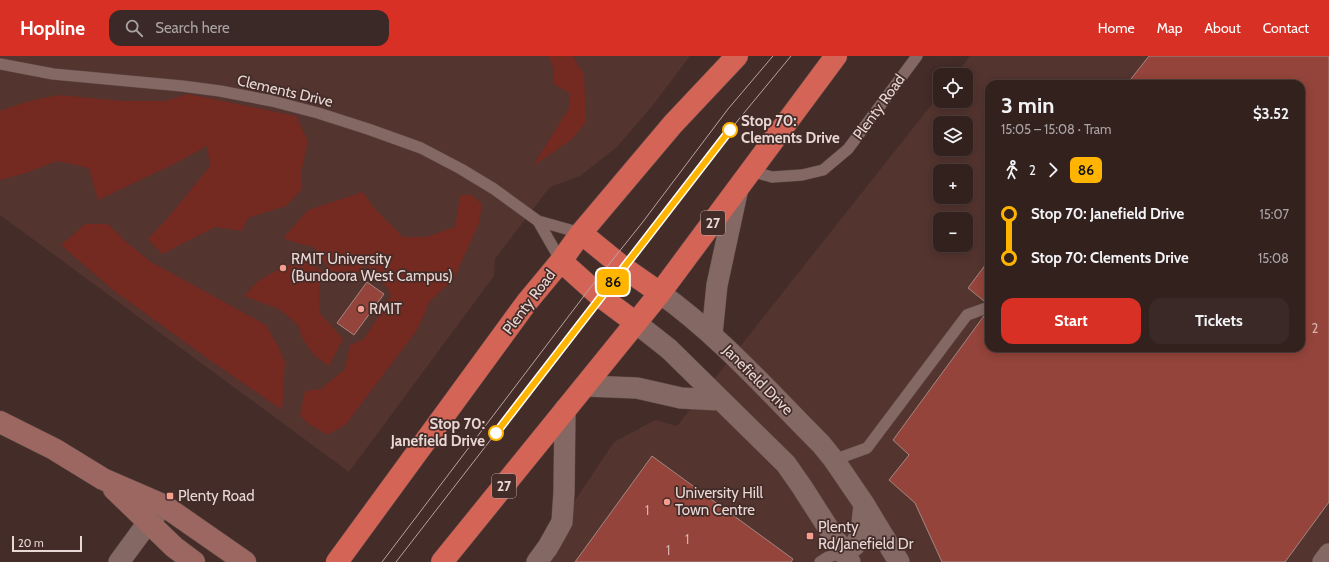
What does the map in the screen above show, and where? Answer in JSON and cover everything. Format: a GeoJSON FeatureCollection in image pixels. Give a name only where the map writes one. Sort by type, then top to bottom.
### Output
{"type":"FeatureCollection","features":[{"type":"Feature","properties":{"kind":"highway","name":"Plenty Road"},"geometry":{"type":"LineString","coordinates":[[337,562],[527,302],[561,261],[581,232],[674,124],[737,56]]}},
{"type":"Feature","properties":{"kind":"highway","name":"27"},"geometry":{"type":"LineString","coordinates":[[585,386],[660,292],[836,56]]}},
{"type":"Feature","properties":{"kind":"highway","name":"Janefield Drive"},"geometry":{"type":"LineString","coordinates":[[581,232],[624,268],[660,292]]}},
{"type":"Feature","properties":{"kind":"highway"},"geometry":{"type":"LineString","coordinates":[[561,261],[601,297],[636,323]]}},
{"type":"Feature","properties":{"kind":"highway"},"geometry":{"type":"LineString","coordinates":[[565,409],[585,386]]}},
{"type":"Feature","properties":{"kind":"highway","name":"27"},"geometry":{"type":"LineString","coordinates":[[442,562],[565,409]]}},
{"type":"Feature","properties":{"kind":"street"},"geometry":{"type":"LineString","coordinates":[[712,334],[718,285],[738,188]]}},
{"type":"Feature","properties":{"kind":"street","name":"Janefield Drive"},"geometry":{"type":"LineString","coordinates":[[660,292],[683,309],[712,334],[821,444],[834,460],[864,504],[899,562]]}},
{"type":"Feature","properties":{"kind":"street"},"geometry":{"type":"LineString","coordinates":[[636,323],[669,349],[786,464],[846,557],[861,534],[864,504]]}},
{"type":"Feature","properties":{"kind":"street"},"geometry":{"type":"LineString","coordinates":[[585,386],[637,388],[681,398],[720,400]]}},
{"type":"Feature","properties":{"kind":"street"},"geometry":{"type":"LineString","coordinates":[[537,562],[548,547],[562,522],[564,492],[565,409]]}},
{"type":"Feature","properties":{"kind":"street"},"geometry":{"type":"LineString","coordinates":[[0,422],[54,449],[103,479],[163,505],[245,562]]}},
{"type":"Feature","properties":{"kind":"street"},"geometry":{"type":"LineString","coordinates":[[103,479],[174,547],[194,562]]}},
{"type":"Feature","properties":{"kind":"street"},"geometry":{"type":"LineString","coordinates":[[119,562],[163,505]]}},
{"type":"Feature","properties":{"kind":"street"},"geometry":{"type":"LineString","coordinates":[[1324,562],[1329,554]]}},
{"type":"Feature","properties":{"kind":"lane","name":"Plenty Road"},"geometry":{"type":"LineString","coordinates":[[751,171],[772,177],[802,175],[823,170],[848,149],[917,56]]}},
{"type":"Feature","properties":{"kind":"lane","name":"Clements Drive"},"geometry":{"type":"LineString","coordinates":[[0,64],[53,74],[220,91],[272,101],[318,113],[421,148],[461,169],[494,189],[538,221],[581,232]]}},
{"type":"Feature","properties":{"kind":"lane","name":"Clements Drive"},"geometry":{"type":"LineString","coordinates":[[538,221],[561,261]]}},
{"type":"Feature","properties":{"kind":"lane"},"geometry":{"type":"LineString","coordinates":[[834,460],[867,448],[967,315],[985,308]]}},
{"type":"Feature","properties":{"kind":"lane"},"geometry":{"type":"LineString","coordinates":[[820,562],[828,557],[846,557]]}},
{"type":"Feature","properties":{"kind":"shaded area","name":"RMIT University (Bundoora West Campus)"},"geometry":{"type":"Polygon","coordinates":[[[0,56],[690,56],[653,105],[617,147],[580,176],[550,187],[495,259],[494,276],[349,472],[0,215],[0,56]]]}},
{"type":"Feature","properties":{"kind":"shaded area"},"geometry":{"type":"Polygon","coordinates":[[[548,56],[573,56],[584,75],[586,122],[571,140],[533,166],[569,108],[569,93],[554,84],[554,69],[548,56]]]}},
{"type":"Feature","properties":{"kind":"shaded area"},"geometry":{"type":"Polygon","coordinates":[[[970,56],[1329,56],[1329,562],[534,562],[614,442],[655,420],[677,426],[933,103],[933,108],[973,108],[973,68],[961,68],[970,56]]]}},
{"type":"Feature","properties":{"kind":"shaded area"},"geometry":{"type":"Polygon","coordinates":[[[188,94],[296,116],[308,141],[302,168],[302,189],[286,206],[248,218],[242,231],[215,227],[162,254],[148,239],[167,219],[210,166],[207,146],[180,161],[98,200],[89,168],[57,161],[26,173],[0,180],[0,111],[29,101],[59,95],[123,101],[165,101],[188,94]]]}},
{"type":"Feature","properties":{"kind":"shaded area"},"geometry":{"type":"Polygon","coordinates":[[[363,192],[374,208],[403,237],[426,237],[455,227],[460,196],[470,194],[482,204],[479,223],[454,278],[430,301],[417,330],[346,424],[328,435],[309,424],[300,416],[305,391],[321,389],[345,369],[350,345],[364,339],[391,296],[389,290],[367,265],[346,283],[328,268],[314,247],[283,238],[308,210],[363,192]]]}},
{"type":"Feature","properties":{"kind":"shaded area"},"geometry":{"type":"Polygon","coordinates":[[[85,224],[108,224],[125,241],[151,262],[266,325],[285,362],[282,410],[113,290],[61,245],[85,224]]]}},
{"type":"Feature","properties":{"kind":"shaded area"},"geometry":{"type":"Polygon","coordinates":[[[305,259],[326,274],[319,285],[320,313],[343,339],[329,366],[315,356],[302,338],[298,325],[279,309],[244,296],[258,281],[280,269],[305,259]]]}},
{"type":"Feature","properties":{"kind":"building"},"geometry":{"type":"Polygon","coordinates":[[[1149,56],[1329,56],[1329,502],[1285,562],[942,562],[915,503],[889,480],[909,455],[893,440],[985,314],[985,352],[1305,352],[1305,80],[1130,80],[1149,56]]]}},
{"type":"Feature","properties":{"kind":"building"},"geometry":{"type":"Polygon","coordinates":[[[985,265],[985,302],[968,288],[985,265]]]}},
{"type":"Feature","properties":{"kind":"building","name":"RMIT"},"geometry":{"type":"Polygon","coordinates":[[[367,282],[384,294],[354,335],[337,323],[367,282]]]}},
{"type":"Feature","properties":{"kind":"building"},"geometry":{"type":"Polygon","coordinates":[[[652,456],[793,559],[791,562],[575,562],[652,456]]]}},
{"type":"Feature","properties":{"kind":"tram line"},"geometry":{"type":"LineString","coordinates":[[382,562],[728,109],[773,56]]}},
{"type":"Feature","properties":{"kind":"tram line"},"geometry":{"type":"LineString","coordinates":[[396,562],[739,119],[791,56]]}},
{"type":"Feature","properties":{"kind":"tram line","name":"86"},"geometry":{"type":"LineString","coordinates":[[496,433],[653,232],[658,223],[730,130]]}},
{"type":"Feature","properties":{"kind":"place","name":"Stop 70: Clements Drive"},"geometry":{"type":"Point","coordinates":[730,130]}},
{"type":"Feature","properties":{"kind":"place","name":"RMIT University (Bundoora West Campus)"},"geometry":{"type":"Point","coordinates":[283,268]}},
{"type":"Feature","properties":{"kind":"place","name":"RMIT"},"geometry":{"type":"Point","coordinates":[361,309]}},
{"type":"Feature","properties":{"kind":"place","name":"Stop 70: Janefield Drive"},"geometry":{"type":"Point","coordinates":[496,433]}},
{"type":"Feature","properties":{"kind":"place","name":"Plenty Road"},"geometry":{"type":"Point","coordinates":[170,496]}},
{"type":"Feature","properties":{"kind":"place","name":"University Hill Town Centre"},"geometry":{"type":"Point","coordinates":[667,502]}},
{"type":"Feature","properties":{"kind":"place","name":"Plenty Rd/Janefield Dr"},"geometry":{"type":"Point","coordinates":[810,536]}}]}
